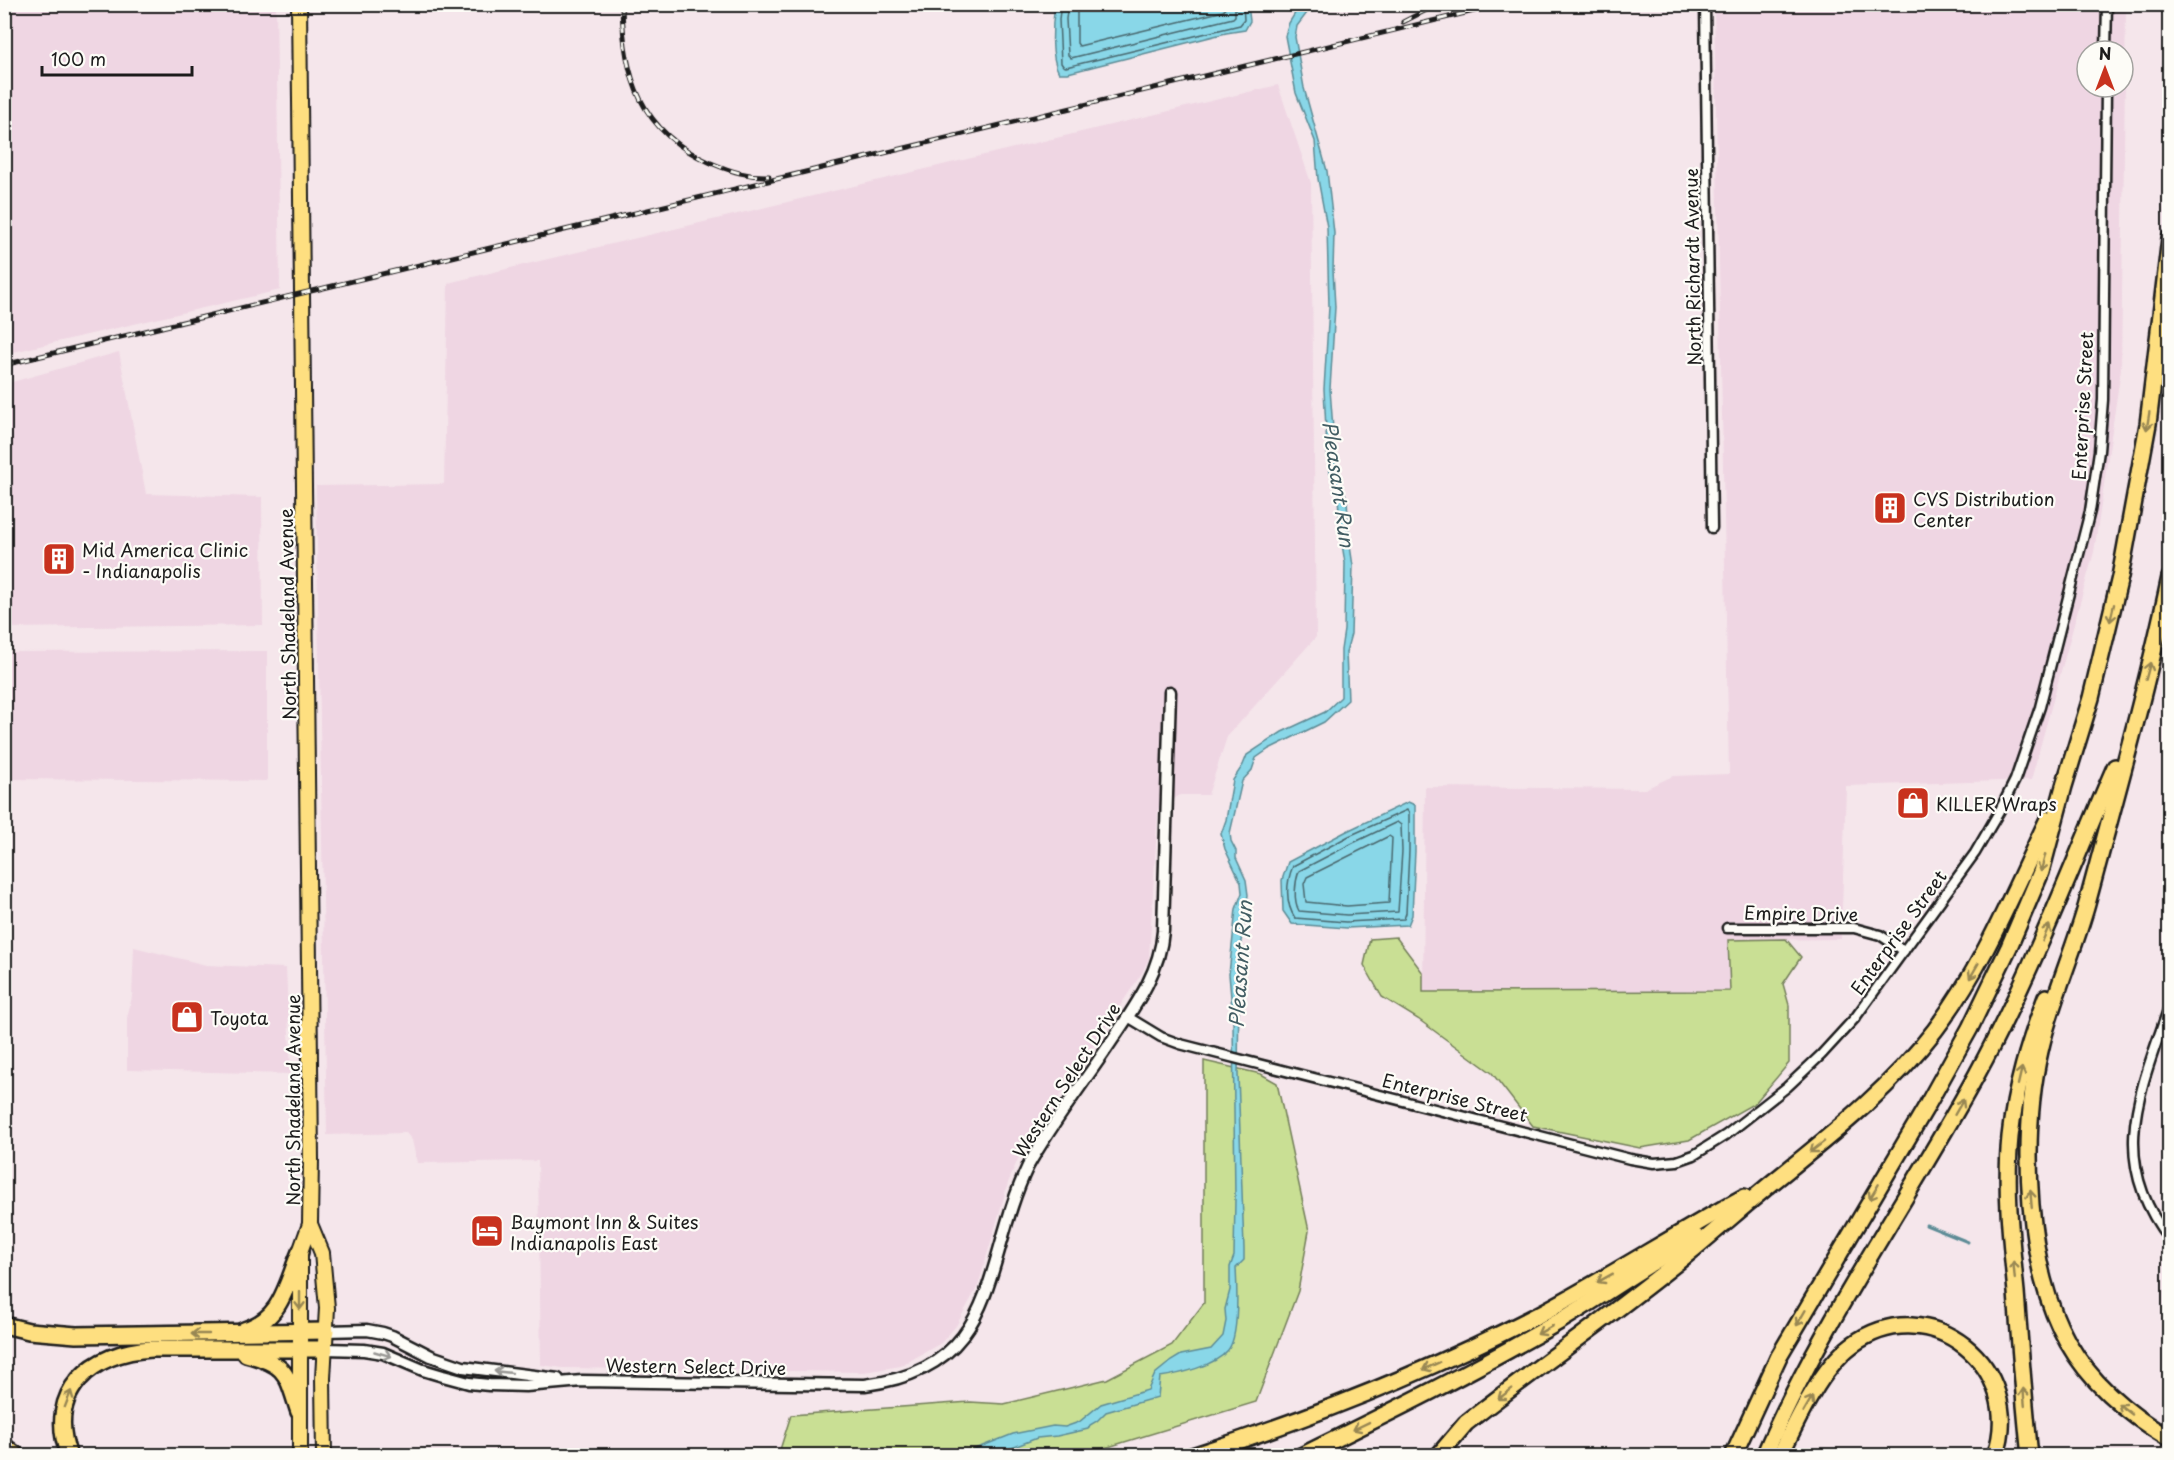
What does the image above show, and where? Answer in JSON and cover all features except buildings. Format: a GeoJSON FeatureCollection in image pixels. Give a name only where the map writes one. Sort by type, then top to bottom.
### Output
{"type":"FeatureCollection","features":[{"type":"Feature","properties":{"kind":"highway"},"geometry":{"type":"LineString","coordinates":[[1733,1455],[1779,1356],[1925,1108],[1974,1018],[2009,947],[2041,872],[2104,649],[2132,515],[2154,379],[2169,238]]}},
{"type":"Feature","properties":{"kind":"highway"},"geometry":{"type":"LineString","coordinates":[[2169,577],[2151,658],[2077,941],[2043,1037],[2035,1073],[2028,1155],[2033,1224],[2041,1274],[2051,1309],[2077,1358],[2098,1385],[2121,1407],[2169,1439]]}},
{"type":"Feature","properties":{"kind":"highway"},"geometry":{"type":"LineString","coordinates":[[1764,1455],[1824,1334],[1958,1108],[2006,1020],[2133,728]]}},
{"type":"Feature","properties":{"kind":"highway"},"geometry":{"type":"LineString","coordinates":[[1438,1455],[1466,1424],[1690,1252],[1773,1181],[1828,1138],[1908,1063],[1966,986],[1992,941],[2064,786]]}},
{"type":"Feature","properties":{"kind":"highway"},"geometry":{"type":"LineString","coordinates":[[2030,1455],[2008,1194],[2010,1136],[2019,1082],[2032,1033],[2103,846]]}},
{"type":"Feature","properties":{"kind":"highway"},"geometry":{"type":"LineString","coordinates":[[1192,1455],[1347,1401],[1481,1343],[1575,1295],[1773,1181]]}},
{"type":"Feature","properties":{"kind":"highway"},"geometry":{"type":"LineString","coordinates":[[1301,1455],[1413,1401],[1514,1347],[1684,1244],[1723,1223]]}},
{"type":"Feature","properties":{"kind":"highway"},"geometry":{"type":"LineString","coordinates":[[231,1334],[255,1327],[270,1317],[279,1306],[300,1252]]}},
{"type":"Feature","properties":{"kind":"highway"},"geometry":{"type":"LineString","coordinates":[[4,1325],[41,1333],[76,1335],[326,1331]]}},
{"type":"Feature","properties":{"kind":"highway"},"geometry":{"type":"LineString","coordinates":[[1780,1455],[1818,1386],[1837,1358],[1853,1344],[1869,1335],[1885,1329],[1904,1326],[1925,1328],[1947,1334],[1967,1347],[1980,1360],[1995,1384],[2000,1401],[2001,1434],[1995,1455]]}},
{"type":"Feature","properties":{"kind":"highway"},"geometry":{"type":"LineString","coordinates":[[223,1348],[265,1359],[281,1368],[289,1381],[299,1412]]}},
{"type":"Feature","properties":{"kind":"highway"},"geometry":{"type":"LineString","coordinates":[[69,1455],[63,1432],[66,1404],[76,1383],[92,1366],[108,1357],[132,1350],[325,1348]]}},
{"type":"Feature","properties":{"kind":"highway"},"geometry":{"type":"LineString","coordinates":[[4,1446],[17,1455]]}},
{"type":"Feature","properties":{"kind":"main road","name":"North Shadeland Avenue"},"geometry":{"type":"LineString","coordinates":[[299,4],[310,1224],[300,1252],[300,1455]]}},
{"type":"Feature","properties":{"kind":"main road","name":"North Shadeland Avenue"},"geometry":{"type":"LineString","coordinates":[[310,1224],[322,1253],[327,1308],[323,1378],[324,1455]]}},
{"type":"Feature","properties":{"kind":"street","name":"North Richardt Avenue"},"geometry":{"type":"LineString","coordinates":[[1705,4],[1713,528]]}},
{"type":"Feature","properties":{"kind":"street"},"geometry":{"type":"LineString","coordinates":[[2106,39],[2107,4]]}},
{"type":"Feature","properties":{"kind":"street","name":"Enterprise Street"},"geometry":{"type":"LineString","coordinates":[[1128,1017],[1171,1041],[1630,1159],[1654,1163],[1677,1161],[1694,1155],[1718,1141],[1787,1087],[1855,1018],[1976,853],[2015,780],[2040,707],[2087,524],[2100,451],[2103,400],[2106,99]]}},
{"type":"Feature","properties":{"kind":"street","name":"Western Select Drive"},"geometry":{"type":"LineString","coordinates":[[326,1331],[367,1330],[392,1335],[431,1356],[463,1367],[582,1381],[865,1385],[903,1378],[938,1360],[962,1337],[984,1302],[1018,1190],[1032,1160],[1128,1017],[1152,974],[1163,936],[1170,692]]}},
{"type":"Feature","properties":{"kind":"street","name":"Empire Drive"},"geometry":{"type":"LineString","coordinates":[[1727,928],[1854,928],[1880,935],[1904,951]]}},
{"type":"Feature","properties":{"kind":"street"},"geometry":{"type":"LineString","coordinates":[[2169,1004],[2166,1028],[2136,1105],[2133,1146],[2137,1174],[2146,1202],[2169,1240]]}},
{"type":"Feature","properties":{"kind":"street","name":"Western Select Drive"},"geometry":{"type":"LineString","coordinates":[[325,1348],[383,1353],[423,1370],[470,1383],[526,1386],[582,1381]]}},
{"type":"Feature","properties":{"kind":"shaded area"},"geometry":{"type":"Polygon","coordinates":[[[4,5],[276,5],[280,290],[5,354],[4,5]]]}},
{"type":"Feature","properties":{"kind":"shaded area"},"geometry":{"type":"Polygon","coordinates":[[[1714,5],[2126,5],[2126,39],[2075,39],[2075,99],[2125,99],[2121,369],[2094,552],[2031,780],[1846,786],[1841,939],[1729,940],[1731,991],[1423,992],[1425,787],[1645,789],[1673,776],[1729,774],[1714,5]]]}},
{"type":"Feature","properties":{"kind":"shaded area"},"geometry":{"type":"Polygon","coordinates":[[[1278,85],[1311,183],[1316,637],[1227,737],[1208,795],[1180,795],[1158,809],[1149,958],[1142,973],[1018,1159],[1008,1183],[978,1286],[956,1326],[941,1343],[901,1366],[864,1372],[563,1368],[541,1365],[538,1161],[417,1163],[412,1140],[406,1133],[327,1135],[316,486],[444,484],[448,284],[452,282],[1278,85]]]}},
{"type":"Feature","properties":{"kind":"shaded area"},"geometry":{"type":"Polygon","coordinates":[[[119,352],[146,494],[262,497],[263,625],[5,628],[5,384],[119,352]]]}},
{"type":"Feature","properties":{"kind":"shaded area"},"geometry":{"type":"Polygon","coordinates":[[[267,651],[267,781],[5,779],[5,652],[267,651]]]}},
{"type":"Feature","properties":{"kind":"shaded area"},"geometry":{"type":"Polygon","coordinates":[[[134,947],[206,965],[286,968],[291,1074],[127,1070],[127,1018],[132,997],[134,947]]]}},
{"type":"Feature","properties":{"kind":"green space"},"geometry":{"type":"Polygon","coordinates":[[[1396,937],[1423,973],[1423,992],[1730,991],[1728,940],[1786,939],[1801,957],[1783,984],[1789,1005],[1789,1063],[1755,1103],[1689,1140],[1640,1148],[1533,1126],[1492,1073],[1418,1019],[1382,997],[1364,965],[1370,939],[1396,937]]]}},
{"type":"Feature","properties":{"kind":"green space"},"geometry":{"type":"Polygon","coordinates":[[[1204,1061],[1261,1074],[1277,1083],[1309,1231],[1298,1291],[1256,1402],[1082,1455],[778,1456],[791,1415],[970,1402],[1004,1404],[1107,1379],[1172,1345],[1204,1303],[1204,1061]]]}},
{"type":"Feature","properties":{"kind":"water"},"geometry":{"type":"Polygon","coordinates":[[[1055,5],[1248,5],[1250,21],[1245,30],[1068,73],[1059,73],[1053,49],[1055,5]]]}},
{"type":"Feature","properties":{"kind":"water","name":"Pleasant Run"},"geometry":{"type":"Polygon","coordinates":[[[1300,5],[1313,5],[1297,26],[1295,37],[1304,88],[1327,171],[1334,233],[1335,307],[1330,389],[1336,469],[1347,499],[1353,566],[1351,634],[1346,652],[1348,700],[1324,722],[1269,749],[1256,758],[1252,770],[1242,781],[1230,833],[1236,858],[1246,880],[1248,895],[1239,965],[1238,1074],[1244,1260],[1236,1268],[1236,1311],[1232,1343],[1228,1350],[1215,1361],[1160,1377],[1158,1397],[1106,1412],[1088,1429],[1037,1438],[994,1455],[957,1456],[1013,1434],[1053,1426],[1065,1427],[1079,1422],[1101,1404],[1148,1390],[1155,1374],[1171,1361],[1181,1355],[1211,1349],[1223,1336],[1226,1321],[1225,1309],[1230,1290],[1230,1267],[1234,1256],[1235,1199],[1233,1020],[1229,974],[1236,909],[1242,893],[1241,883],[1225,849],[1221,834],[1226,820],[1233,780],[1247,755],[1282,732],[1325,712],[1341,697],[1345,563],[1338,498],[1329,469],[1327,450],[1324,389],[1329,307],[1327,227],[1318,179],[1315,141],[1296,93],[1285,36],[1289,23],[1300,5]]]}},
{"type":"Feature","properties":{"kind":"water"},"geometry":{"type":"Polygon","coordinates":[[[1408,802],[1415,805],[1415,851],[1412,915],[1408,925],[1347,928],[1292,924],[1283,911],[1282,880],[1288,862],[1408,802]]]}},
{"type":"Feature","properties":{"kind":"waterway"},"geometry":{"type":"LineString","coordinates":[[1926,1225],[1968,1242]]}},
{"type":"Feature","properties":{"kind":"railway"},"geometry":{"type":"LineString","coordinates":[[622,4],[626,55],[632,78],[640,99],[652,118],[667,135],[687,150],[711,163],[739,173],[769,176]]}},
{"type":"Feature","properties":{"kind":"railway"},"geometry":{"type":"LineString","coordinates":[[1403,22],[1438,4]]}},
{"type":"Feature","properties":{"kind":"railway"},"geometry":{"type":"LineString","coordinates":[[4,365],[1503,4]]}},
{"type":"Feature","properties":{"kind":"place","name":"CVS Distribution Center"},"geometry":{"type":"Point","coordinates":[1890,508]}},
{"type":"Feature","properties":{"kind":"place","name":"Mid America Clinic - Indianapolis"},"geometry":{"type":"Point","coordinates":[59,559]}},
{"type":"Feature","properties":{"kind":"place","name":"KILLER Wraps"},"geometry":{"type":"Point","coordinates":[1913,803]}},
{"type":"Feature","properties":{"kind":"place","name":"Toyota"},"geometry":{"type":"Point","coordinates":[187,1017]}},
{"type":"Feature","properties":{"kind":"place","name":"Baymont Inn & Suites Indianapolis East"},"geometry":{"type":"Point","coordinates":[487,1231]}}]}
